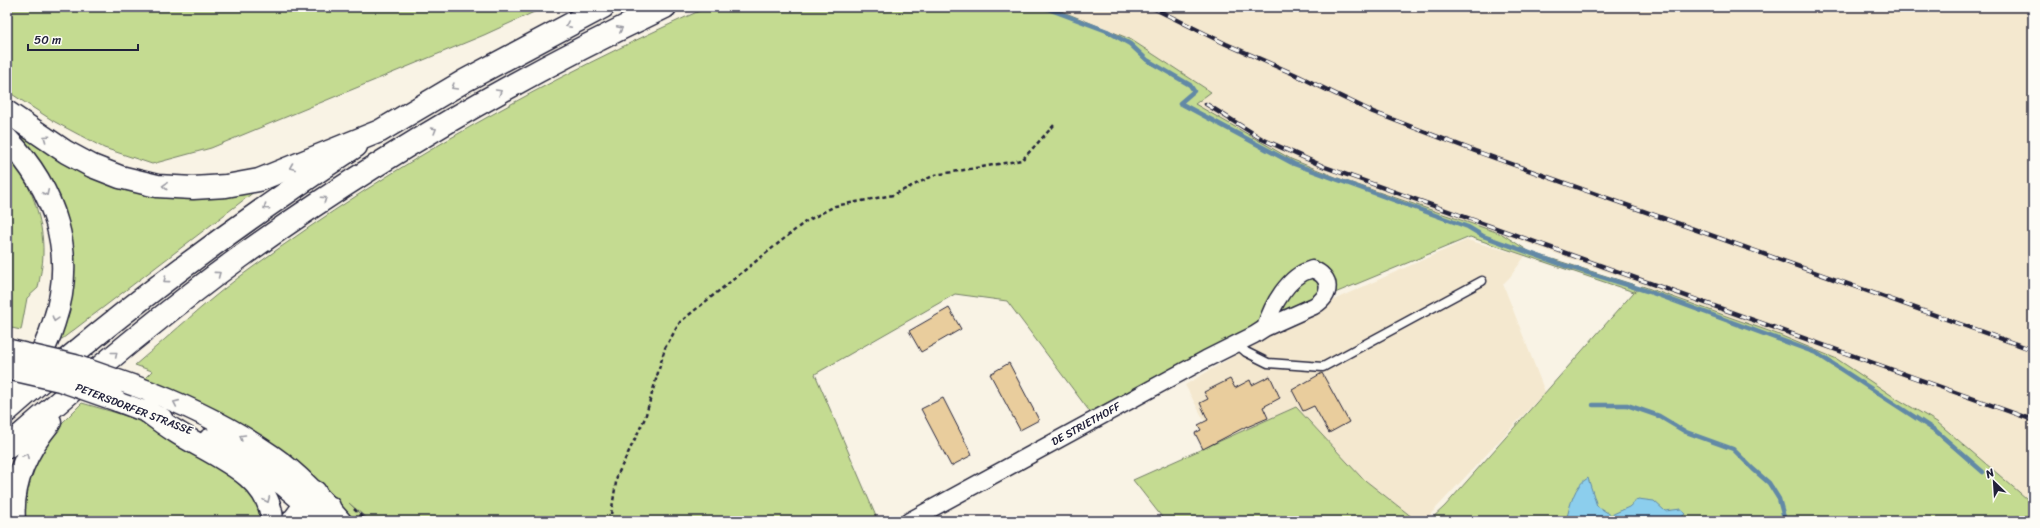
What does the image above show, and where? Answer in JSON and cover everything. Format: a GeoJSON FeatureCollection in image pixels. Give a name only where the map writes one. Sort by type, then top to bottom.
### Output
{"type":"FeatureCollection","features":[{"type":"Feature","properties":{"kind":"highway"},"geometry":{"type":"LineString","coordinates":[[7,411],[126,311],[187,264],[306,179],[380,131],[466,80],[603,7]]}},
{"type":"Feature","properties":{"kind":"highway"},"geometry":{"type":"LineString","coordinates":[[7,447],[85,378],[148,327],[239,258],[364,172],[523,79],[665,7]]}},
{"type":"Feature","properties":{"kind":"highway"},"geometry":{"type":"LineString","coordinates":[[7,112],[66,152],[92,166],[120,177],[157,186],[193,188],[226,186],[259,180],[380,131]]}},
{"type":"Feature","properties":{"kind":"highway"},"geometry":{"type":"LineString","coordinates":[[7,139],[24,156],[39,178],[51,204],[59,229],[63,276],[56,315],[44,349],[36,361],[7,391]]}},
{"type":"Feature","properties":{"kind":"highway"},"geometry":{"type":"LineString","coordinates":[[14,521],[13,508],[17,480],[25,456],[36,439],[85,378]]}},
{"type":"Feature","properties":{"kind":"highway"},"geometry":{"type":"LineString","coordinates":[[147,411],[174,431],[238,468],[259,486],[267,499],[272,521]]}},
{"type":"Feature","properties":{"kind":"street","name":"DE STRIETHOFF"},"geometry":{"type":"LineString","coordinates":[[909,521],[1236,343],[1254,335],[1264,328]]}},
{"type":"Feature","properties":{"kind":"street","name":"PETERSDORFER STRASSE"},"geometry":{"type":"LineString","coordinates":[[8,356],[75,365],[135,386],[182,405],[236,433],[273,456],[319,513]]}},
{"type":"Feature","properties":{"kind":"street","name":"PETERSDORFER STRASSE"},"geometry":{"type":"LineString","coordinates":[[8,356],[60,381],[147,411],[197,432],[234,452],[284,486],[319,513]]}},
{"type":"Feature","properties":{"kind":"lane"},"geometry":{"type":"LineString","coordinates":[[1236,343],[1246,352],[1268,363],[1323,367],[1482,281]]}},
{"type":"Feature","properties":{"kind":"path"},"geometry":{"type":"LineString","coordinates":[[610,521],[617,476],[645,418],[665,348],[680,322],[805,222],[835,206],[893,195],[935,175],[1022,160],[1055,124]]}},
{"type":"Feature","properties":{"kind":"shaded area"},"geometry":{"type":"Polygon","coordinates":[[[1051,7],[2033,7],[2033,504],[1937,422],[1777,334],[1502,234],[1343,180],[1291,159],[1194,104],[1211,92],[1130,39],[1051,7]]]}},
{"type":"Feature","properties":{"kind":"shaded area"},"geometry":{"type":"Polygon","coordinates":[[[1467,240],[1525,256],[1503,284],[1545,392],[1424,521],[1417,521],[1361,477],[1296,407],[1216,442],[1185,385],[1254,344],[1340,297],[1467,240]]]}},
{"type":"Feature","properties":{"kind":"green space"},"geometry":{"type":"Polygon","coordinates":[[[7,7],[545,7],[484,35],[211,148],[152,164],[104,148],[55,122],[7,91],[7,7]]]}},
{"type":"Feature","properties":{"kind":"green space"},"geometry":{"type":"Polygon","coordinates":[[[708,7],[1051,7],[1130,39],[1211,92],[1195,104],[1291,159],[1343,180],[1502,234],[1530,252],[1635,285],[1635,292],[1642,286],[1777,334],[1837,359],[1894,397],[1937,422],[2033,504],[2033,521],[1429,521],[1445,506],[1634,292],[1470,237],[1236,334],[1090,412],[1007,301],[955,294],[815,374],[878,521],[370,521],[349,503],[367,521],[357,521],[306,474],[175,392],[145,378],[152,371],[135,365],[238,278],[306,229],[417,158],[531,93],[648,34],[708,7]]]}},
{"type":"Feature","properties":{"kind":"green space"},"geometry":{"type":"Polygon","coordinates":[[[7,124],[67,162],[252,189],[254,192],[62,339],[55,337],[68,258],[7,130],[7,124]]]}},
{"type":"Feature","properties":{"kind":"green space"},"geometry":{"type":"Polygon","coordinates":[[[7,157],[23,177],[29,189],[38,215],[43,241],[43,254],[38,288],[27,298],[21,330],[7,327],[7,157]]]}},
{"type":"Feature","properties":{"kind":"green space"},"geometry":{"type":"Polygon","coordinates":[[[82,403],[127,416],[132,412],[207,457],[257,496],[264,521],[24,521],[26,477],[51,434],[82,403]]]}},
{"type":"Feature","properties":{"kind":"green space"},"geometry":{"type":"Polygon","coordinates":[[[1296,407],[1361,477],[1417,521],[1165,521],[1133,480],[1296,407]]]}},
{"type":"Feature","properties":{"kind":"water"},"geometry":{"type":"Polygon","coordinates":[[[1588,478],[1597,506],[1611,515],[1629,507],[1638,499],[1654,501],[1665,511],[1681,509],[1685,514],[1677,521],[1566,521],[1576,491],[1583,481],[1588,478]]]}},
{"type":"Feature","properties":{"kind":"building"},"geometry":{"type":"Polygon","coordinates":[[[949,308],[961,329],[921,352],[909,331],[949,308]]]}},
{"type":"Feature","properties":{"kind":"building"},"geometry":{"type":"Polygon","coordinates":[[[1009,363],[1039,420],[1020,430],[990,374],[1009,363]]]}},
{"type":"Feature","properties":{"kind":"building"},"geometry":{"type":"Polygon","coordinates":[[[1322,373],[1349,422],[1329,433],[1314,406],[1303,411],[1292,390],[1322,373]]]}},
{"type":"Feature","properties":{"kind":"building"},"geometry":{"type":"Polygon","coordinates":[[[1270,376],[1280,398],[1263,407],[1268,418],[1247,426],[1203,449],[1195,433],[1201,430],[1198,425],[1208,420],[1200,403],[1208,399],[1204,392],[1230,379],[1235,388],[1250,380],[1252,385],[1270,376]]]}},
{"type":"Feature","properties":{"kind":"building"},"geometry":{"type":"Polygon","coordinates":[[[943,398],[972,455],[951,466],[921,409],[943,398]]]}},
{"type":"Feature","properties":{"kind":"waterway"},"geometry":{"type":"LineString","coordinates":[[1043,7],[1107,31],[1130,44],[1147,60],[1190,85],[1194,91],[1180,103],[1294,164],[1468,227],[1483,236],[1563,265],[1647,291],[1816,353],[1936,431],[1983,472]]}},
{"type":"Feature","properties":{"kind":"waterway"},"geometry":{"type":"LineString","coordinates":[[1593,405],[1627,405],[1659,416],[1686,432],[1733,449],[1769,483],[1779,499],[1785,521]]}},
{"type":"Feature","properties":{"kind":"railway"},"geometry":{"type":"LineString","coordinates":[[1151,7],[1226,44],[1294,74],[1373,112],[1475,151],[2033,350]]}},
{"type":"Feature","properties":{"kind":"railway"},"geometry":{"type":"LineString","coordinates":[[1206,104],[1262,139],[1325,167],[2033,420]]}}]}
